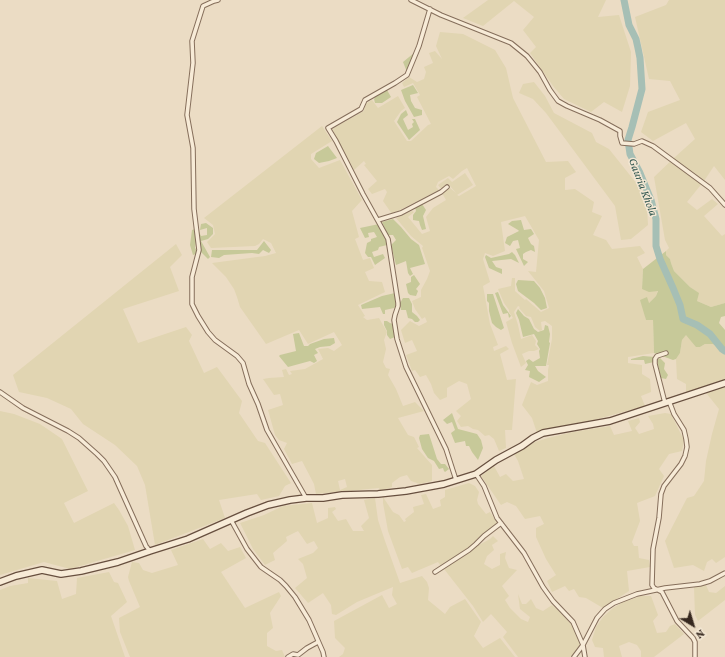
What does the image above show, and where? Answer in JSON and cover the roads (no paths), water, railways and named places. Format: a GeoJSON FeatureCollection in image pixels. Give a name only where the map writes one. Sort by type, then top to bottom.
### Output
{"type":"FeatureCollection","features":[{"type":"Feature","properties":{"kind":"street"},"geometry":{"type":"LineString","coordinates":[[218,0],[214,0],[203,6],[192,41],[193,63],[187,115],[193,148],[194,209],[199,250],[192,277],[192,304],[204,327],[215,340],[237,356],[243,363],[267,430],[306,498]]}},
{"type":"Feature","properties":{"kind":"street"},"geometry":{"type":"LineString","coordinates":[[411,0],[457,22],[511,43],[527,56],[540,72],[558,101],[620,131],[622,143],[634,144],[642,141],[653,146],[710,188],[725,205]]}},
{"type":"Feature","properties":{"kind":"street"},"geometry":{"type":"LineString","coordinates":[[430,9],[419,46],[407,75],[365,100],[361,109],[328,128],[388,239],[398,303],[394,320],[397,339],[406,367],[446,448],[456,480]]}},
{"type":"Feature","properties":{"kind":"street"},"geometry":{"type":"LineString","coordinates":[[378,220],[401,213],[441,192],[447,187]]}},
{"type":"Feature","properties":{"kind":"street"},"geometry":{"type":"LineString","coordinates":[[666,353],[657,356],[655,359],[655,364],[667,402],[684,430],[687,447],[681,464],[664,486],[661,494],[659,518],[653,549],[652,585],[657,590],[662,592],[677,621],[693,638],[694,657]]}},
{"type":"Feature","properties":{"kind":"street"},"geometry":{"type":"LineString","coordinates":[[0,582],[16,576],[42,570],[61,574],[118,562],[150,550],[188,539],[268,505],[290,500],[406,491],[456,480],[476,474],[496,460],[522,446],[533,438],[543,434],[610,421],[725,383]]}},
{"type":"Feature","properties":{"kind":"street"},"geometry":{"type":"LineString","coordinates":[[0,392],[23,408],[79,438],[104,461],[115,477],[146,546],[150,550]]}},
{"type":"Feature","properties":{"kind":"street"},"geometry":{"type":"LineString","coordinates":[[476,474],[484,486],[497,518],[524,553],[543,587],[553,601],[573,622],[584,645],[585,657]]}},
{"type":"Feature","properties":{"kind":"street"},"geometry":{"type":"LineString","coordinates":[[230,520],[247,549],[261,567],[280,580],[295,597],[309,620],[324,657]]}},
{"type":"Feature","properties":{"kind":"street"},"geometry":{"type":"LineString","coordinates":[[435,572],[469,550],[501,523]]}},
{"type":"Feature","properties":{"kind":"street"},"geometry":{"type":"LineString","coordinates":[[574,657],[584,645],[598,618],[608,606],[637,594],[700,584],[710,581],[725,573]]}},
{"type":"Feature","properties":{"kind":"street"},"geometry":{"type":"LineString","coordinates":[[288,657],[298,654],[318,642]]}},
{"type":"Feature","properties":{"kind":"waterway","name":"Gauria Khola"},"geometry":{"type":"LineString","coordinates":[[624,0],[629,25],[636,39],[638,48],[642,89],[628,140],[630,154],[640,173],[651,200],[656,219],[656,246],[680,305],[683,319],[697,325],[710,334],[725,351]]}}]}
